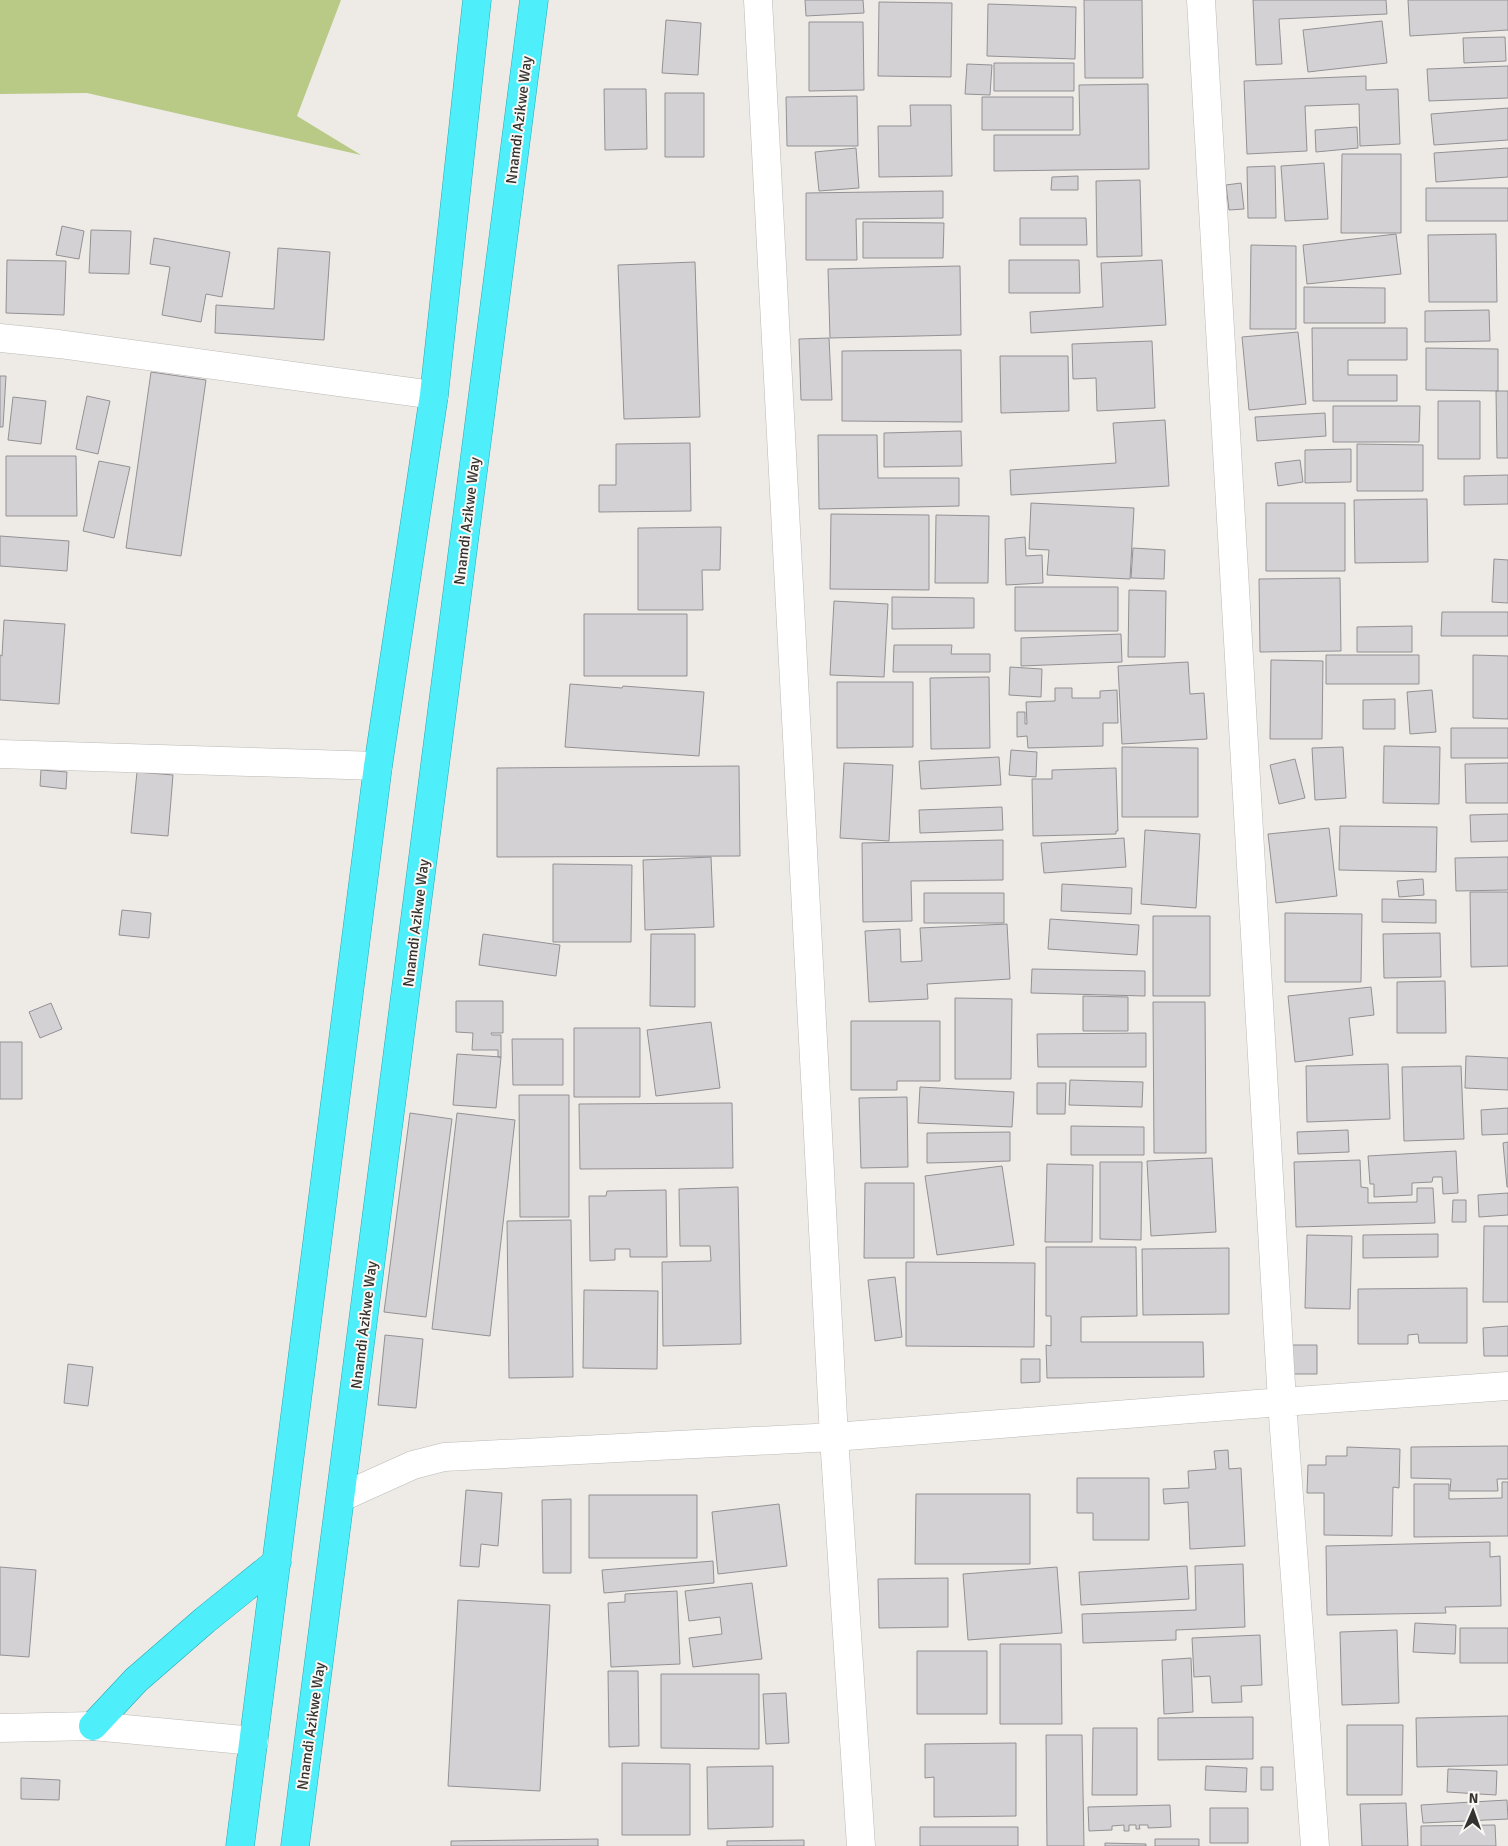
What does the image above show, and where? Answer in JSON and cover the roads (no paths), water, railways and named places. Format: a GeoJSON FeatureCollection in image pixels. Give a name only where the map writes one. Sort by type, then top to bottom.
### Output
{"type":"FeatureCollection","features":[{"type":"Feature","properties":{"kind":"highway"},"geometry":{"type":"LineString","coordinates":[[240,1846],[378,766],[434,395],[477,0]]}},
{"type":"Feature","properties":{"kind":"highway","name":"Nnamdi Azikwe Way"},"geometry":{"type":"LineString","coordinates":[[296,1846],[534,0]]}},
{"type":"Feature","properties":{"kind":"highway"},"geometry":{"type":"LineString","coordinates":[[92,1726],[136,1680],[205,1620],[277,1562]]}},
{"type":"Feature","properties":{"kind":"street"},"geometry":{"type":"LineString","coordinates":[[758,0],[834,1437],[861,1846]]}},
{"type":"Feature","properties":{"kind":"street"},"geometry":{"type":"LineString","coordinates":[[1200,0],[1282,1402],[1315,1846]]}},
{"type":"Feature","properties":{"kind":"street"},"geometry":{"type":"LineString","coordinates":[[0,338],[69,345],[434,395]]}},
{"type":"Feature","properties":{"kind":"street"},"geometry":{"type":"LineString","coordinates":[[0,754],[378,766]]}},
{"type":"Feature","properties":{"kind":"street"},"geometry":{"type":"LineString","coordinates":[[342,1497],[413,1465],[444,1457],[834,1437],[1508,1386]]}},
{"type":"Feature","properties":{"kind":"street"},"geometry":{"type":"LineString","coordinates":[[0,1728],[92,1726],[254,1741]]}}]}
